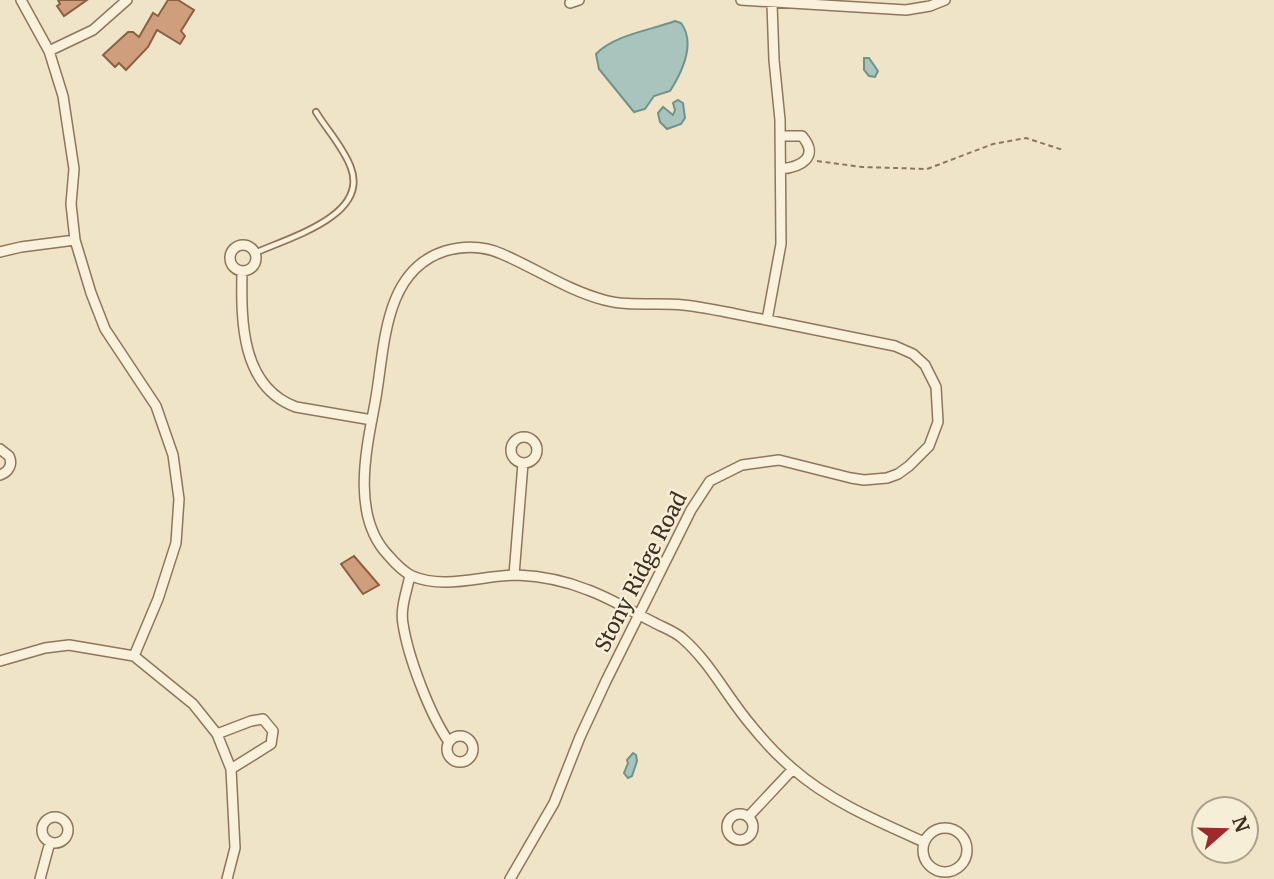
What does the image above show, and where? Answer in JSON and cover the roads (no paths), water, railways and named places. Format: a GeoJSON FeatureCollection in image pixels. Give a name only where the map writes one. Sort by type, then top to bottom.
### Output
{"type":"FeatureCollection","features":[{"type":"Feature","properties":{"kind":"street"},"geometry":{"type":"LineString","coordinates":[[21,0],[49,51],[63,96],[74,169],[71,204],[75,240],[91,293],[105,329],[156,406],[173,455],[179,499],[176,543],[158,599],[134,656]]}},
{"type":"Feature","properties":{"kind":"street"},"geometry":{"type":"LineString","coordinates":[[49,51],[93,30],[127,0]]}},
{"type":"Feature","properties":{"kind":"street"},"geometry":{"type":"LineString","coordinates":[[741,0],[772,4],[906,10],[945,0]]}},
{"type":"Feature","properties":{"kind":"street"},"geometry":{"type":"LineString","coordinates":[[767,320],[781,244],[780,135],[772,4]]}},
{"type":"Feature","properties":{"kind":"street"},"geometry":{"type":"LineString","coordinates":[[780,135],[802,136],[809,144],[810,154],[797,166],[781,169]]}},
{"type":"Feature","properties":{"kind":"street"},"geometry":{"type":"LineString","coordinates":[[0,252],[75,240]]}},
{"type":"Feature","properties":{"kind":"street"},"geometry":{"type":"LineString","coordinates":[[244,245],[252,248],[255,253],[256,260],[252,268],[242,272],[230,263],[232,251],[244,245]]}},
{"type":"Feature","properties":{"kind":"street","name":"Stony Ridge Road"},"geometry":{"type":"LineString","coordinates":[[410,575],[386,553],[374,537],[368,516],[367,447],[394,298],[410,274],[431,256],[453,249],[473,247],[499,252],[575,291],[608,301],[644,305],[681,304],[895,346],[913,354],[925,365],[936,387],[938,422],[934,435],[929,446],[898,474],[887,478],[851,478],[779,460],[742,465],[710,481],[691,510],[639,615],[580,737],[554,803],[510,879]]}},
{"type":"Feature","properties":{"kind":"street"},"geometry":{"type":"LineString","coordinates":[[242,272],[241,319],[250,355],[267,390],[285,404],[372,420]]}},
{"type":"Feature","properties":{"kind":"street"},"geometry":{"type":"LineString","coordinates":[[0,449],[9,456],[11,464],[7,472],[0,475]]}},
{"type":"Feature","properties":{"kind":"street"},"geometry":{"type":"LineString","coordinates":[[514,575],[523,463]]}},
{"type":"Feature","properties":{"kind":"street"},"geometry":{"type":"LineString","coordinates":[[449,742],[437,724],[402,622],[410,575],[435,581],[514,575],[552,579],[587,589],[680,636],[707,666],[750,725],[793,769],[829,794],[924,842]]}},
{"type":"Feature","properties":{"kind":"street"},"geometry":{"type":"LineString","coordinates":[[0,661],[44,648],[69,646],[134,656],[193,704],[217,734],[231,769],[235,848],[227,879]]}},
{"type":"Feature","properties":{"kind":"street"},"geometry":{"type":"LineString","coordinates":[[217,734],[263,719],[273,731],[271,744],[231,769]]}},
{"type":"Feature","properties":{"kind":"street"},"geometry":{"type":"LineString","coordinates":[[748,817],[793,769]]}},
{"type":"Feature","properties":{"kind":"street"},"geometry":{"type":"LineString","coordinates":[[951,828],[963,836],[967,843],[966,858],[957,869],[943,872],[935,870],[922,853],[924,842],[936,829],[951,828]]}},
{"type":"Feature","properties":{"kind":"street"},"geometry":{"type":"LineString","coordinates":[[40,879],[50,842]]}},
{"type":"Feature","properties":{"kind":"lane"},"geometry":{"type":"LineString","coordinates":[[255,253],[334,216],[351,198],[354,185],[352,170],[316,112]]}},
{"type":"Feature","properties":{"kind":"water"},"geometry":{"type":"Polygon","coordinates":[[[675,21],[681,23],[687,39],[686,57],[679,75],[670,91],[654,96],[645,109],[634,112],[599,69],[596,54],[613,42],[675,21]]]}},
{"type":"Feature","properties":{"kind":"water"},"geometry":{"type":"Polygon","coordinates":[[[864,58],[869,58],[878,71],[875,77],[869,76],[864,70],[864,58]]]}},
{"type":"Feature","properties":{"kind":"water"},"geometry":{"type":"Polygon","coordinates":[[[678,100],[683,103],[685,118],[681,124],[667,129],[660,122],[658,113],[663,107],[673,115],[673,103],[678,100]]]}},
{"type":"Feature","properties":{"kind":"water"},"geometry":{"type":"Polygon","coordinates":[[[633,753],[637,761],[632,776],[628,778],[624,773],[627,760],[633,753]]]}}]}
